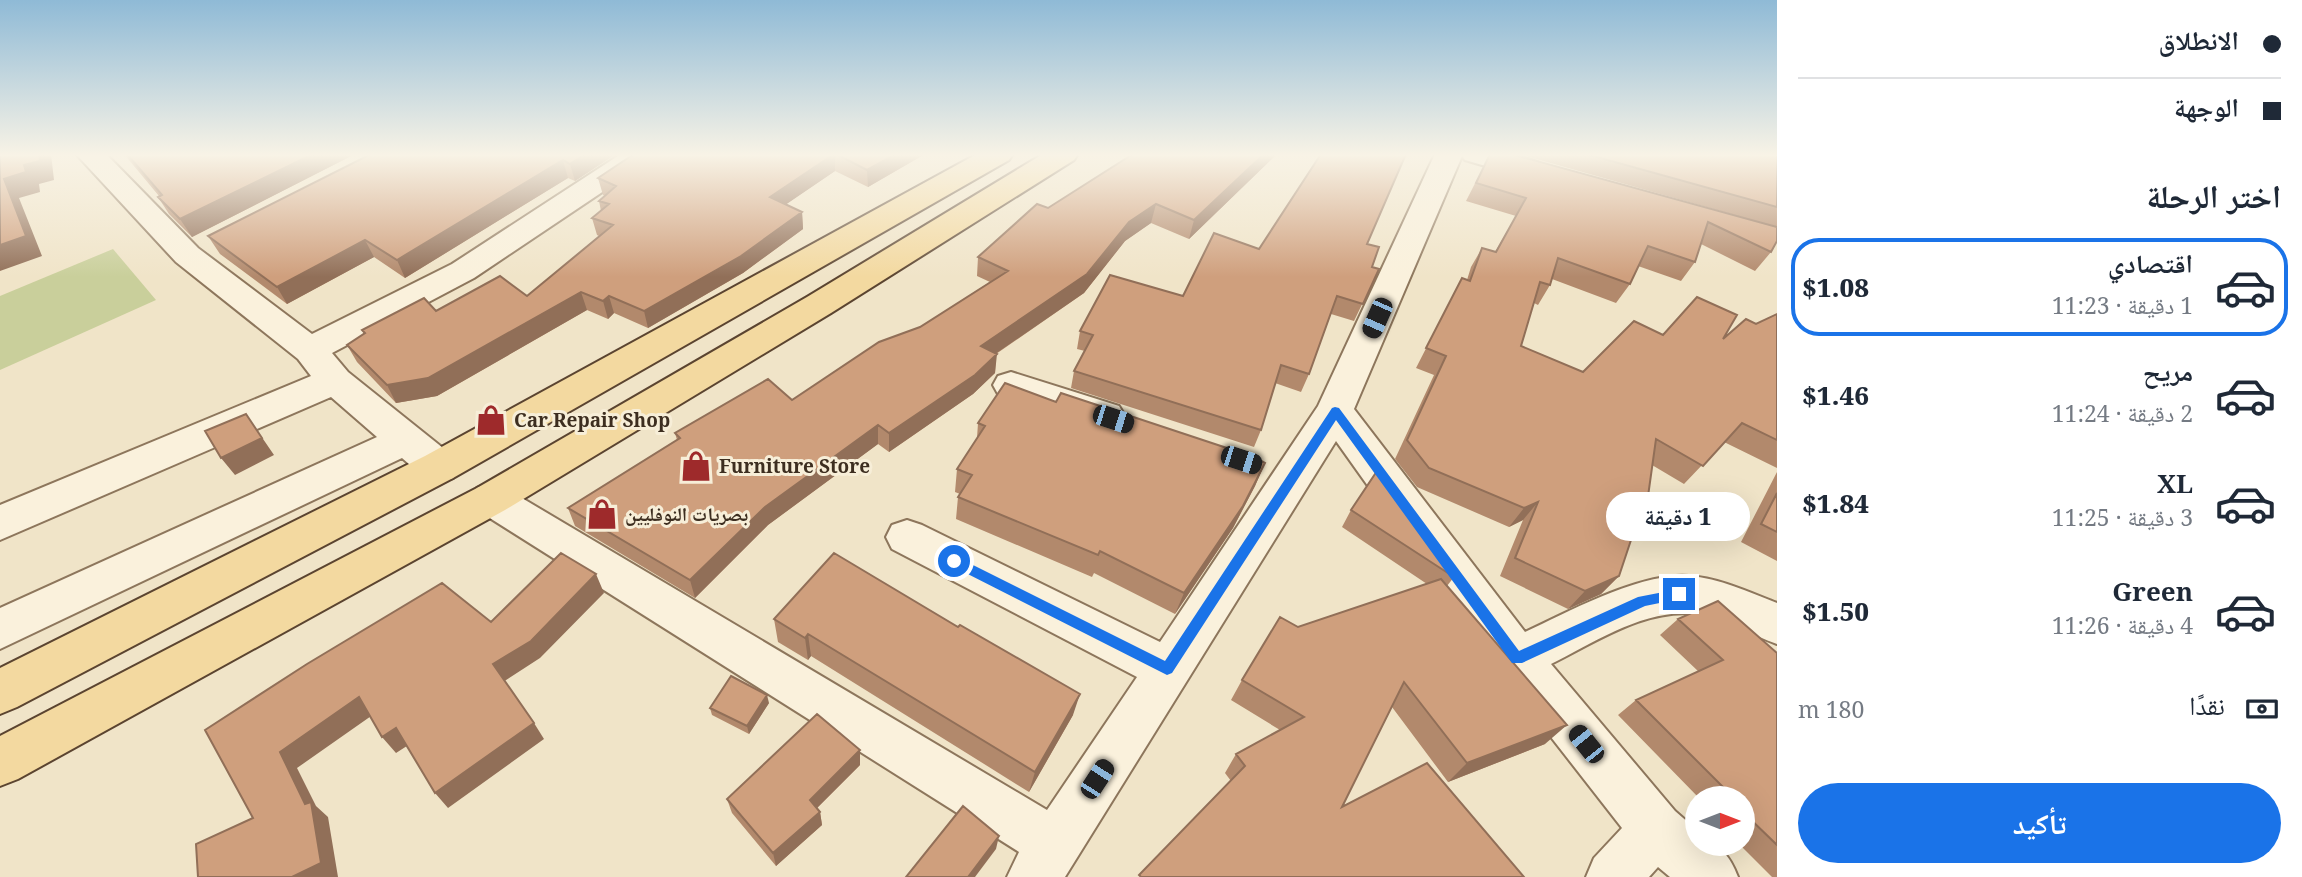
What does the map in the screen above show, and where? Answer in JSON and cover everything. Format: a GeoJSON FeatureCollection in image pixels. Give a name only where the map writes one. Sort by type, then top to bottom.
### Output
{"type":"FeatureCollection","features":[{"type":"Feature","properties":{"kind":"main road"},"geometry":{"type":"LineString","coordinates":[[0,692],[439,467],[930,195]]}},
{"type":"Feature","properties":{"kind":"main road"},"geometry":{"type":"LineString","coordinates":[[957,195],[978,207]]}},
{"type":"Feature","properties":{"kind":"main road"},"geometry":{"type":"LineString","coordinates":[[0,762],[491,499],[819,305],[998,195]]}},
{"type":"Feature","properties":{"kind":"street"},"geometry":{"type":"LineString","coordinates":[[137,195],[310,350],[334,382],[439,467]]}},
{"type":"Feature","properties":{"kind":"street"},"geometry":{"type":"LineString","coordinates":[[310,350],[463,271],[581,195]]}},
{"type":"Feature","properties":{"kind":"street"},"geometry":{"type":"LineString","coordinates":[[491,499],[1044,861],[1335,411],[1430,195]]}},
{"type":"Feature","properties":{"kind":"street"},"geometry":{"type":"LineString","coordinates":[[0,523],[334,382]]}},
{"type":"Feature","properties":{"kind":"street"},"geometry":{"type":"LineString","coordinates":[[1011,385],[1139,427]]}},
{"type":"Feature","properties":{"kind":"street"},"geometry":{"type":"LineString","coordinates":[[1335,411],[1517,658],[1656,830],[1711,877]]}},
{"type":"Feature","properties":{"kind":"street"},"geometry":{"type":"LineString","coordinates":[[0,629],[404,441]]}},
{"type":"Feature","properties":{"kind":"street"},"geometry":{"type":"LineString","coordinates":[[1254,464],[1293,477]]}},
{"type":"Feature","properties":{"kind":"street"},"geometry":{"type":"LineString","coordinates":[[907,537],[1167,669]]}},
{"type":"Feature","properties":{"kind":"street"},"geometry":{"type":"LineString","coordinates":[[1517,658],[1643,601],[1679,594],[1729,604],[1777,624]]}},
{"type":"Feature","properties":{"kind":"street"},"geometry":{"type":"LineString","coordinates":[[1613,877],[1656,830]]}},
{"type":"Feature","properties":{"kind":"green space"},"geometry":{"type":"Polygon","coordinates":[[[113,249],[156,300],[0,370],[0,296],[113,249]]]}},
{"type":"Feature","properties":{"kind":"building"},"geometry":{"type":"Polygon","coordinates":[[[0,195],[10,195],[26,236],[0,245],[0,195]]]}},
{"type":"Feature","properties":{"kind":"building"},"geometry":{"type":"Polygon","coordinates":[[[229,195],[180,219],[158,197],[229,195]]]}},
{"type":"Feature","properties":{"kind":"building"},"geometry":{"type":"Polygon","coordinates":[[[290,195],[505,195],[397,260],[365,240],[277,287],[208,236],[290,195]]]}},
{"type":"Feature","properties":{"kind":"building"},"geometry":{"type":"Polygon","coordinates":[[[606,195],[773,195],[770,197],[802,212],[741,256],[644,311],[609,296],[603,301],[581,292],[428,378],[387,385],[347,345],[365,333],[362,330],[424,298],[436,311],[500,276],[527,296],[613,225],[592,218],[609,204],[599,201],[606,195]]]}},
{"type":"Feature","properties":{"kind":"building"},"geometry":{"type":"Polygon","coordinates":[[[1069,195],[1221,195],[1194,220],[1156,204],[1129,222],[1087,274],[981,346],[997,354],[975,375],[889,433],[878,425],[765,507],[690,580],[568,508],[680,438],[675,433],[768,379],[792,400],[879,342],[920,327],[1008,271],[978,257],[1037,204],[1048,208],[1069,195]]]}},
{"type":"Feature","properties":{"kind":"building"},"geometry":{"type":"Polygon","coordinates":[[[1294,195],[1388,195],[1367,244],[1379,247],[1372,267],[1379,269],[1363,304],[1337,296],[1309,374],[1281,365],[1261,430],[1074,371],[1093,335],[1080,331],[1110,275],[1183,296],[1214,233],[1259,249],[1294,195]]]}},
{"type":"Feature","properties":{"kind":"building"},"geometry":{"type":"Polygon","coordinates":[[[1516,195],[1660,195],[1777,227],[1777,241],[1771,252],[1708,222],[1695,262],[1648,246],[1630,284],[1558,258],[1550,285],[1540,282],[1521,346],[1583,372],[1634,321],[1663,335],[1697,297],[1737,315],[1723,339],[1746,319],[1756,324],[1777,314],[1777,440],[1742,423],[1703,466],[1656,439],[1644,525],[1637,522],[1619,576],[1585,591],[1515,558],[1538,502],[1524,508],[1429,468],[1407,440],[1446,356],[1426,348],[1462,278],[1470,281],[1482,248],[1496,252],[1526,198],[1516,195]]]}},
{"type":"Feature","properties":{"kind":"building"},"geometry":{"type":"Polygon","coordinates":[[[1733,195],[1777,195],[1777,207],[1733,195]]]}},
{"type":"Feature","properties":{"kind":"building"},"geometry":{"type":"Polygon","coordinates":[[[1005,383],[1056,402],[1061,393],[1254,457],[1265,463],[1243,506],[1184,593],[1100,551],[1098,555],[958,497],[972,475],[957,469],[985,426],[978,423],[1005,383]]]}},
{"type":"Feature","properties":{"kind":"building"},"geometry":{"type":"Polygon","coordinates":[[[246,414],[262,438],[221,458],[205,431],[246,414]]]}},
{"type":"Feature","properties":{"kind":"building"},"geometry":{"type":"Polygon","coordinates":[[[1377,471],[1454,577],[1351,510],[1377,471]]]}},
{"type":"Feature","properties":{"kind":"building"},"geometry":{"type":"Polygon","coordinates":[[[1777,493],[1777,532],[1761,524],[1777,493]]]}},
{"type":"Feature","properties":{"kind":"building"},"geometry":{"type":"Polygon","coordinates":[[[561,553],[596,574],[531,641],[493,664],[534,723],[435,793],[396,728],[382,737],[359,697],[280,752],[305,804],[311,802],[321,863],[292,877],[198,877],[196,844],[253,818],[205,730],[307,664],[442,583],[491,622],[561,553]]]}},
{"type":"Feature","properties":{"kind":"building"},"geometry":{"type":"Polygon","coordinates":[[[834,553],[958,627],[960,625],[1080,694],[1035,772],[808,634],[805,638],[774,619],[834,553]]]}},
{"type":"Feature","properties":{"kind":"building"},"geometry":{"type":"Polygon","coordinates":[[[1441,579],[1567,725],[1467,763],[1404,682],[1342,807],[1427,763],[1524,877],[1139,875],[1245,766],[1236,754],[1304,717],[1242,680],[1280,617],[1298,627],[1441,579]]]}},
{"type":"Feature","properties":{"kind":"building"},"geometry":{"type":"Polygon","coordinates":[[[1718,601],[1777,653],[1777,845],[1755,824],[1755,786],[1722,786],[1636,700],[1723,660],[1678,619],[1718,601]]]}},
{"type":"Feature","properties":{"kind":"building"},"geometry":{"type":"Polygon","coordinates":[[[731,676],[767,695],[747,726],[710,708],[731,676]]]}},
{"type":"Feature","properties":{"kind":"building"},"geometry":{"type":"Polygon","coordinates":[[[817,714],[860,750],[810,800],[820,812],[773,853],[727,799],[817,714]]]}},
{"type":"Feature","properties":{"kind":"building"},"geometry":{"type":"Polygon","coordinates":[[[963,806],[999,836],[968,877],[906,877],[963,806]]]}},
{"type":"Feature","properties":{"kind":"place","name":"Car Repair Shop"},"geometry":{"type":"Point","coordinates":[491,420]}},
{"type":"Feature","properties":{"kind":"place","name":"Furniture Store"},"geometry":{"type":"Point","coordinates":[696,466]}},
{"type":"Feature","properties":{"kind":"place","name":"بصريات النوفليين"},"geometry":{"type":"Point","coordinates":[602,514]}},
{"type":"Feature","properties":{"kind":"route"},"geometry":{"type":"LineString","coordinates":[[954,561],[1167,669],[1335,411],[1517,658],[1643,601],[1679,594]]}}]}
